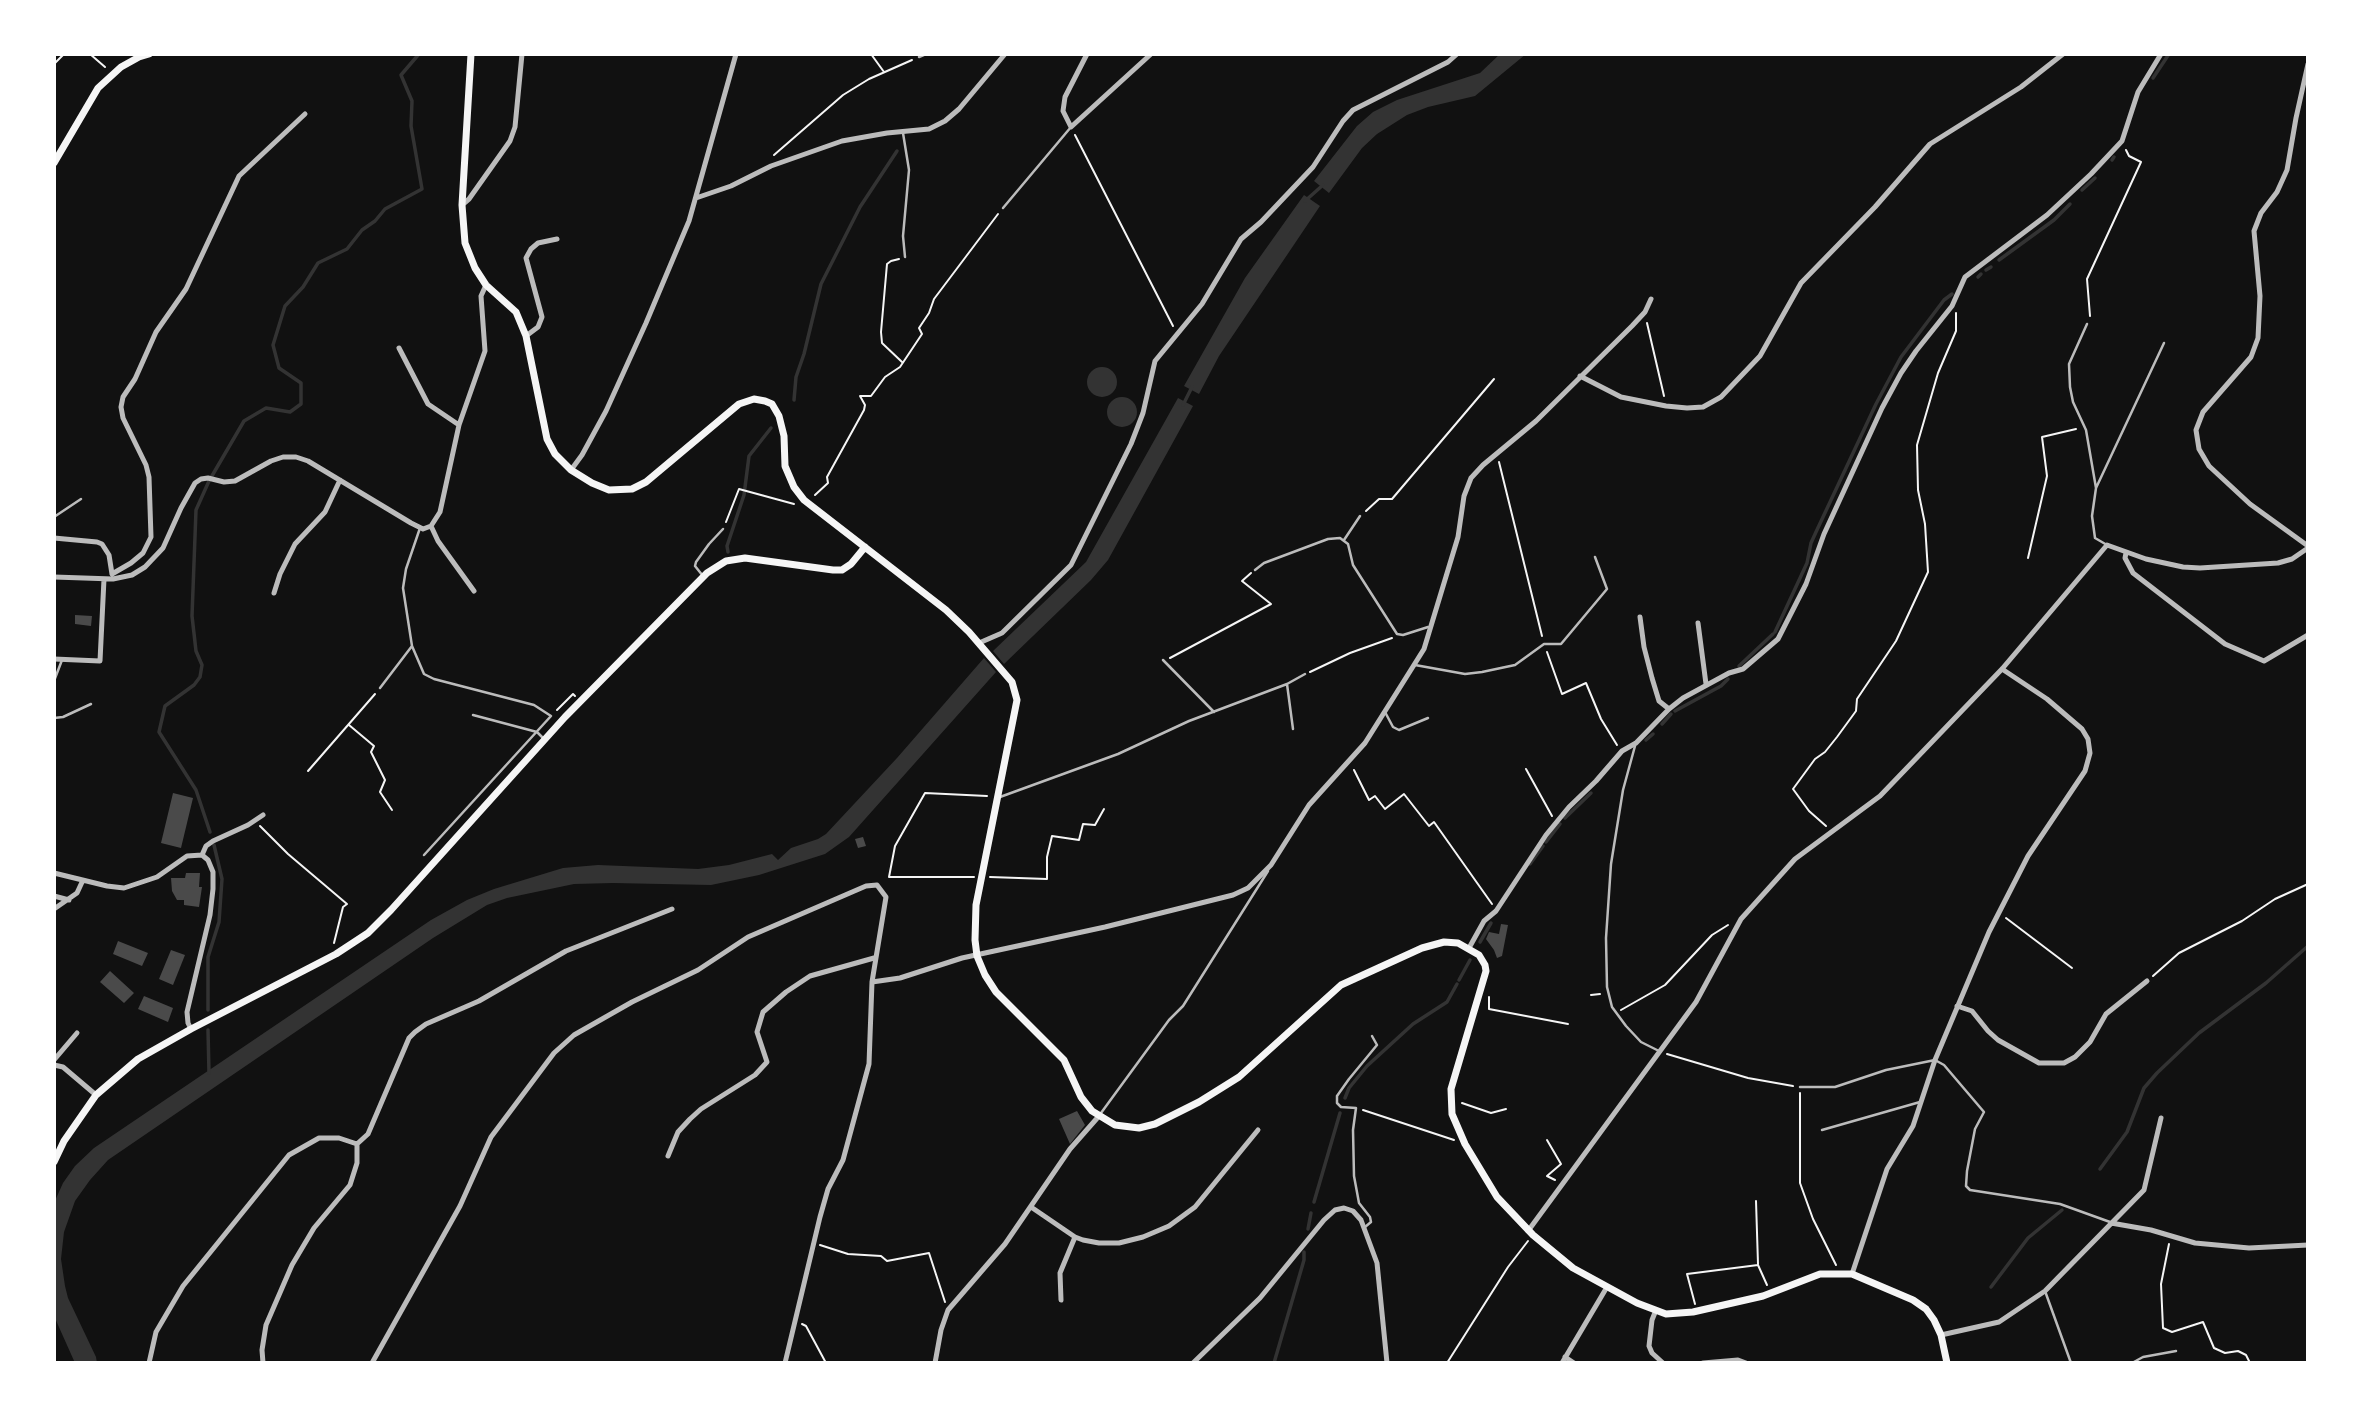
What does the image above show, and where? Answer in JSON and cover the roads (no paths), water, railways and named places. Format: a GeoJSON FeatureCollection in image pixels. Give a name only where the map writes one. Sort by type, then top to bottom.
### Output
{"type":"FeatureCollection","features":[{"type":"Feature","properties":{"kind":"main road"},"geometry":{"type":"LineString","coordinates":[[54,163],[98,88],[113,74],[139,57],[149,54]]}},
{"type":"Feature","properties":{"kind":"main road"},"geometry":{"type":"LineString","coordinates":[[471,54],[462,205],[467,252],[486,285],[516,312],[526,336],[547,439],[555,454],[571,470],[609,490],[632,489],[646,482],[739,404],[760,399],[772,404],[778,412],[784,436],[785,466],[794,487],[946,610],[1012,682],[1017,700],[975,918],[977,956],[996,992],[1065,1060],[1081,1097],[1099,1116],[1115,1125],[1133,1128],[1156,1124],[1239,1077],[1328,995],[1352,979],[1437,943],[1451,942],[1469,948],[1479,955],[1486,971],[1451,1089],[1452,1114],[1465,1144],[1497,1197],[1530,1233],[1573,1268],[1637,1303],[1666,1314],[1697,1311],[1772,1294],[1820,1274],[1853,1274],[1913,1300],[1926,1309],[1941,1335],[1947,1363]]}},
{"type":"Feature","properties":{"kind":"main road"},"geometry":{"type":"LineString","coordinates":[[54,1163],[64,1141],[96,1096],[138,1059],[336,954],[362,937],[391,910],[544,739],[703,576],[726,561],[745,558],[842,570],[851,564],[865,547]]}},
{"type":"Feature","properties":{"kind":"street"},"geometry":{"type":"LineString","coordinates":[[462,205],[510,141],[515,127],[522,54]]}},
{"type":"Feature","properties":{"kind":"street"},"geometry":{"type":"LineString","coordinates":[[571,470],[582,456],[611,401],[667,275],[696,198],[736,54]]}},
{"type":"Feature","properties":{"kind":"street"},"geometry":{"type":"LineString","coordinates":[[696,198],[842,141],[929,129],[946,121],[1005,54]]}},
{"type":"Feature","properties":{"kind":"street"},"geometry":{"type":"LineString","coordinates":[[1087,54],[1065,97],[1063,111],[1071,127],[1151,54]]}},
{"type":"Feature","properties":{"kind":"street"},"geometry":{"type":"LineString","coordinates":[[979,643],[1002,633],[1071,565],[1131,444],[1143,413],[1155,361],[1202,304],[1241,239],[1261,222],[1313,167],[1353,110],[1448,62],[1457,54]]}},
{"type":"Feature","properties":{"kind":"street"},"geometry":{"type":"LineString","coordinates":[[1580,376],[1621,397],[1666,406],[1703,407],[1721,397],[1760,356],[1801,283],[1875,207],[1930,144],[2021,87],[2063,54]]}},
{"type":"Feature","properties":{"kind":"street"},"geometry":{"type":"LineString","coordinates":[[1469,948],[1484,921],[1496,911],[1555,823],[1621,752],[1636,743],[1669,709],[1706,684],[1744,669],[1778,639],[1806,584],[1824,534],[1882,408],[1916,351],[1952,306],[1965,277],[2047,215],[2122,141],[2138,92],[2161,54]]}},
{"type":"Feature","properties":{"kind":"street"},"geometry":{"type":"LineString","coordinates":[[1530,1233],[1696,1002],[1744,916],[1795,859],[1880,796],[2002,669],[2107,545],[2126,553],[2183,567],[2200,568],[2278,562],[2292,559],[2308,547],[2250,504],[2209,466],[2199,449],[2196,430],[2203,412],[2251,357],[2258,338],[2260,296],[2254,231],[2261,213],[2277,192],[2287,170],[2308,64]]}},
{"type":"Feature","properties":{"kind":"street"},"geometry":{"type":"LineString","coordinates":[[113,576],[143,553],[151,537],[149,477],[123,418],[123,397],[135,379],[156,332],[186,289],[239,176],[305,114]]}},
{"type":"Feature","properties":{"kind":"street"},"geometry":{"type":"LineString","coordinates":[[526,336],[538,327],[542,317],[526,258],[538,243],[557,239]]}},
{"type":"Feature","properties":{"kind":"street"},"geometry":{"type":"LineString","coordinates":[[54,577],[104,579],[132,575],[155,558],[170,537],[191,488],[201,479],[235,481],[283,457],[309,461],[420,528],[431,526],[440,512],[459,425],[485,351],[481,296],[486,285]]}},
{"type":"Feature","properties":{"kind":"street"},"geometry":{"type":"LineString","coordinates":[[872,982],[900,978],[962,958],[1105,927],[1233,895],[1248,888],[1271,865],[1309,805],[1365,743],[1424,649],[1458,537],[1464,496],[1471,478],[1536,421],[1645,312],[1651,299]]}},
{"type":"Feature","properties":{"kind":"street"},"geometry":{"type":"LineString","coordinates":[[399,348],[428,404],[459,425]]}},
{"type":"Feature","properties":{"kind":"street"},"geometry":{"type":"LineString","coordinates":[[274,593],[295,544],[325,512],[340,480]]}},
{"type":"Feature","properties":{"kind":"street"},"geometry":{"type":"LineString","coordinates":[[431,526],[438,541],[474,591]]}},
{"type":"Feature","properties":{"kind":"street"},"geometry":{"type":"LineString","coordinates":[[54,538],[97,541],[102,544],[109,555],[113,576]]}},
{"type":"Feature","properties":{"kind":"street"},"geometry":{"type":"LineString","coordinates":[[2126,553],[2125,558],[2133,573],[2225,643],[2254,657],[2264,661],[2308,635]]}},
{"type":"Feature","properties":{"kind":"street"},"geometry":{"type":"LineString","coordinates":[[54,659],[100,661],[104,579]]}},
{"type":"Feature","properties":{"kind":"street"},"geometry":{"type":"LineString","coordinates":[[1640,617],[1644,647],[1659,701],[1669,709]]}},
{"type":"Feature","properties":{"kind":"street"},"geometry":{"type":"LineString","coordinates":[[1698,623],[1706,684]]}},
{"type":"Feature","properties":{"kind":"street"},"geometry":{"type":"LineString","coordinates":[[1853,1274],[1887,1169],[1913,1126],[1935,1060],[1999,913],[2028,856],[2085,771],[2090,753],[2088,739],[2082,729],[2047,699],[2002,669]]}},
{"type":"Feature","properties":{"kind":"street"},"geometry":{"type":"LineString","coordinates":[[202,855],[206,846],[213,841],[256,822],[263,815]]}},
{"type":"Feature","properties":{"kind":"street"},"geometry":{"type":"LineString","coordinates":[[54,873],[124,888],[152,880],[187,856],[202,855]]}},
{"type":"Feature","properties":{"kind":"street"},"geometry":{"type":"LineString","coordinates":[[191,1029],[187,1012],[210,915],[213,889],[211,865],[202,855]]}},
{"type":"Feature","properties":{"kind":"street"},"geometry":{"type":"LineString","coordinates":[[54,909],[77,893],[83,880]]}},
{"type":"Feature","properties":{"kind":"street"},"geometry":{"type":"LineString","coordinates":[[372,1363],[460,1206],[491,1137],[554,1053],[574,1035],[632,1002],[698,970],[748,937],[872,884],[881,888],[886,897],[874,958],[869,1064],[843,1160],[828,1189],[785,1363]]}},
{"type":"Feature","properties":{"kind":"street"},"geometry":{"type":"LineString","coordinates":[[54,897],[69,900]]}},
{"type":"Feature","properties":{"kind":"street"},"geometry":{"type":"LineString","coordinates":[[357,1144],[368,1135],[409,1038],[421,1027],[479,1001],[566,951],[672,909]]}},
{"type":"Feature","properties":{"kind":"street"},"geometry":{"type":"LineString","coordinates":[[668,1156],[678,1132],[701,1108],[755,1075],[768,1062],[757,1032],[763,1012],[810,976],[874,958]]}},
{"type":"Feature","properties":{"kind":"street"},"geometry":{"type":"LineString","coordinates":[[1957,1006],[1972,1011],[1987,1031],[1998,1040],[2039,1063],[2064,1063],[2076,1057],[2090,1042],[2106,1014],[2147,982]]}},
{"type":"Feature","properties":{"kind":"street"},"geometry":{"type":"LineString","coordinates":[[54,1060],[77,1033]]}},
{"type":"Feature","properties":{"kind":"street"},"geometry":{"type":"LineString","coordinates":[[54,1065],[63,1068],[96,1096]]}},
{"type":"Feature","properties":{"kind":"street"},"geometry":{"type":"LineString","coordinates":[[934,1363],[948,1310],[1005,1244],[1070,1149],[1099,1116]]}},
{"type":"Feature","properties":{"kind":"street"},"geometry":{"type":"LineString","coordinates":[[1941,1335],[1999,1322],[2045,1291],[2145,1188],[2161,1118]]}},
{"type":"Feature","properties":{"kind":"street"},"geometry":{"type":"LineString","coordinates":[[1031,1207],[1074,1237],[1099,1243],[1119,1243],[1143,1237],[1169,1226],[1195,1207],[1258,1130]]}},
{"type":"Feature","properties":{"kind":"street"},"geometry":{"type":"LineString","coordinates":[[149,1363],[156,1332],[183,1286],[289,1156],[319,1138],[340,1138],[357,1144]]}},
{"type":"Feature","properties":{"kind":"street"},"geometry":{"type":"LineString","coordinates":[[263,1363],[266,1325],[292,1265],[314,1228],[350,1185],[357,1163],[357,1144]]}},
{"type":"Feature","properties":{"kind":"street"},"geometry":{"type":"LineString","coordinates":[[1193,1363],[1261,1298],[1324,1220],[1335,1210],[1344,1208],[1353,1211],[1365,1227],[1380,1281],[1387,1363]]}},
{"type":"Feature","properties":{"kind":"street"},"geometry":{"type":"LineString","coordinates":[[2111,1223],[2195,1243],[2249,1248],[2308,1245]]}},
{"type":"Feature","properties":{"kind":"street"},"geometry":{"type":"LineString","coordinates":[[1061,1300],[1060,1273],[1074,1237]]}},
{"type":"Feature","properties":{"kind":"street"},"geometry":{"type":"LineString","coordinates":[[1574,1363],[1564,1360],[1606,1287]]}},
{"type":"Feature","properties":{"kind":"street"},"geometry":{"type":"LineString","coordinates":[[1656,1310],[1649,1346],[1652,1353],[1663,1363]]}},
{"type":"Feature","properties":{"kind":"street"},"geometry":{"type":"LineString","coordinates":[[1703,1363],[1738,1360],[1746,1363]]}},
{"type":"Feature","properties":{"kind":"lane"},"geometry":{"type":"LineString","coordinates":[[919,57],[926,54]]}},
{"type":"Feature","properties":{"kind":"lane"},"geometry":{"type":"LineString","coordinates":[[1003,208],[1071,127]]}},
{"type":"Feature","properties":{"kind":"lane"},"geometry":{"type":"LineString","coordinates":[[903,133],[909,170],[903,236],[905,257]]}},
{"type":"Feature","properties":{"kind":"lane"},"geometry":{"type":"LineString","coordinates":[[2087,324],[2069,364],[2070,387],[2073,402],[2084,427],[2096,488]]}},
{"type":"Feature","properties":{"kind":"lane"},"geometry":{"type":"LineString","coordinates":[[2107,545],[2095,538],[2092,516],[2096,488],[2164,343]]}},
{"type":"Feature","properties":{"kind":"lane"},"geometry":{"type":"LineString","coordinates":[[54,517],[81,499]]}},
{"type":"Feature","properties":{"kind":"lane"},"geometry":{"type":"LineString","coordinates":[[1344,540],[1360,516]]}},
{"type":"Feature","properties":{"kind":"lane"},"geometry":{"type":"LineString","coordinates":[[420,528],[403,579],[412,646],[418,665],[427,677],[534,705],[551,716],[424,855]]}},
{"type":"Feature","properties":{"kind":"lane"},"geometry":{"type":"LineString","coordinates":[[703,576],[695,566],[696,562],[723,529]]}},
{"type":"Feature","properties":{"kind":"lane"},"geometry":{"type":"LineString","coordinates":[[1255,570],[1264,564],[1335,537],[1344,540],[1350,547],[1353,565],[1362,582],[1400,635],[1430,626]]}},
{"type":"Feature","properties":{"kind":"lane"},"geometry":{"type":"LineString","coordinates":[[1415,665],[1465,674],[1482,672],[1515,665],[1544,643],[1561,644],[1607,589],[1595,557]]}},
{"type":"Feature","properties":{"kind":"lane"},"geometry":{"type":"LineString","coordinates":[[380,688],[412,646]]}},
{"type":"Feature","properties":{"kind":"lane"},"geometry":{"type":"LineString","coordinates":[[54,681],[62,660]]}},
{"type":"Feature","properties":{"kind":"lane"},"geometry":{"type":"LineString","coordinates":[[1163,660],[1214,712]]}},
{"type":"Feature","properties":{"kind":"lane"},"geometry":{"type":"LineString","coordinates":[[998,797],[1118,754],[1189,721],[1286,684],[1305,674]]}},
{"type":"Feature","properties":{"kind":"lane"},"geometry":{"type":"LineString","coordinates":[[1286,684],[1293,729]]}},
{"type":"Feature","properties":{"kind":"lane"},"geometry":{"type":"LineString","coordinates":[[54,718],[63,717],[91,704]]}},
{"type":"Feature","properties":{"kind":"lane"},"geometry":{"type":"LineString","coordinates":[[1385,712],[1393,727],[1399,730],[1428,718]]}},
{"type":"Feature","properties":{"kind":"lane"},"geometry":{"type":"LineString","coordinates":[[473,715],[537,733],[544,739]]}},
{"type":"Feature","properties":{"kind":"lane"},"geometry":{"type":"LineString","coordinates":[[1636,743],[1623,790],[1611,864],[1606,938],[1608,991],[1616,1012],[1626,1027],[1642,1042],[1659,1051]]}},
{"type":"Feature","properties":{"kind":"lane"},"geometry":{"type":"LineString","coordinates":[[1099,1116],[1169,1020],[1183,1006],[1271,865]]}},
{"type":"Feature","properties":{"kind":"lane"},"geometry":{"type":"LineString","coordinates":[[1365,1227],[1371,1222],[1370,1217],[1359,1203],[1354,1176],[1353,1130],[1356,1108],[1341,1107],[1337,1103],[1337,1096],[1377,1045],[1372,1036]]}},
{"type":"Feature","properties":{"kind":"lane"},"geometry":{"type":"LineString","coordinates":[[1800,1087],[1835,1087],[1886,1070],[1935,1060],[1944,1065],[1984,1112],[1975,1129],[1967,1171],[1966,1186],[1970,1190],[2060,1204],[2111,1223]]}},
{"type":"Feature","properties":{"kind":"lane"},"geometry":{"type":"LineString","coordinates":[[1822,1130],[1920,1102]]}},
{"type":"Feature","properties":{"kind":"lane"},"geometry":{"type":"LineString","coordinates":[[2045,1291],[2071,1363]]}},
{"type":"Feature","properties":{"kind":"lane"},"geometry":{"type":"LineString","coordinates":[[2132,1363],[2143,1357],[2176,1351]]}},
{"type":"Feature","properties":{"kind":"waterway"},"geometry":{"type":"LineString","coordinates":[[210,832],[196,790],[159,732],[165,706],[194,685],[200,677],[202,665],[196,651],[192,616],[196,510],[209,481],[244,421],[266,408],[290,412],[301,404],[301,383],[279,368],[273,345],[285,306],[303,287],[318,263],[347,249],[362,230],[375,221],[385,209],[422,189],[411,126],[412,101],[401,75],[419,54]]}},
{"type":"Feature","properties":{"kind":"waterway"},"geometry":{"type":"LineString","coordinates":[[2153,78],[2169,54]]}},
{"type":"Feature","properties":{"kind":"waterway"},"geometry":{"type":"LineString","coordinates":[[794,400],[796,377],[821,284],[860,207],[897,151]]}},
{"type":"Feature","properties":{"kind":"waterway"},"geometry":{"type":"LineString","coordinates":[[2082,190],[2095,178]]}},
{"type":"Feature","properties":{"kind":"waterway"},"geometry":{"type":"LineString","coordinates":[[1305,201],[1323,185]]}},
{"type":"Feature","properties":{"kind":"waterway"},"geometry":{"type":"LineString","coordinates":[[1999,260],[2054,220],[2070,204]]}},
{"type":"Feature","properties":{"kind":"waterway"},"geometry":{"type":"LineString","coordinates":[[1986,270],[1991,267]]}},
{"type":"Feature","properties":{"kind":"waterway"},"geometry":{"type":"LineString","coordinates":[[1978,277],[1981,274]]}},
{"type":"Feature","properties":{"kind":"waterway"},"geometry":{"type":"LineString","coordinates":[[1775,632],[1807,563],[1811,543],[1876,404],[1901,357],[1944,300],[1952,294]]}},
{"type":"Feature","properties":{"kind":"waterway"},"geometry":{"type":"LineString","coordinates":[[1183,405],[1192,387]]}},
{"type":"Feature","properties":{"kind":"waterway"},"geometry":{"type":"LineString","coordinates":[[728,552],[727,546],[744,495],[749,456],[771,428]]}},
{"type":"Feature","properties":{"kind":"waterway"},"geometry":{"type":"LineString","coordinates":[[1739,666],[1773,634]]}},
{"type":"Feature","properties":{"kind":"waterway"},"geometry":{"type":"LineString","coordinates":[[1675,711],[1721,686],[1728,679]]}},
{"type":"Feature","properties":{"kind":"waterway"},"geometry":{"type":"LineString","coordinates":[[1662,724],[1671,714]]}},
{"type":"Feature","properties":{"kind":"waterway"},"geometry":{"type":"LineString","coordinates":[[1646,740],[1653,734]]}},
{"type":"Feature","properties":{"kind":"waterway"},"geometry":{"type":"LineString","coordinates":[[1565,818],[1591,793]]}},
{"type":"Feature","properties":{"kind":"waterway"},"geometry":{"type":"LineString","coordinates":[[1546,842],[1560,824]]}},
{"type":"Feature","properties":{"kind":"waterway"},"geometry":{"type":"LineString","coordinates":[[208,1010],[208,957],[219,922],[222,879],[214,845]]}},
{"type":"Feature","properties":{"kind":"waterway"},"geometry":{"type":"LineString","coordinates":[[1530,864],[1543,846]]}},
{"type":"Feature","properties":{"kind":"waterway"},"geometry":{"type":"LineString","coordinates":[[1480,942],[1491,923]]}},
{"type":"Feature","properties":{"kind":"waterway"},"geometry":{"type":"LineString","coordinates":[[2100,1169],[2127,1132],[2144,1088],[2157,1073],[2199,1033],[2266,983],[2308,946]]}},
{"type":"Feature","properties":{"kind":"waterway"},"geometry":{"type":"LineString","coordinates":[[1459,980],[1470,960]]}},
{"type":"Feature","properties":{"kind":"waterway"},"geometry":{"type":"LineString","coordinates":[[1345,1098],[1349,1088],[1367,1066],[1413,1024],[1447,1002],[1457,984]]}},
{"type":"Feature","properties":{"kind":"waterway"},"geometry":{"type":"LineString","coordinates":[[208,1030],[209,1073]]}},
{"type":"Feature","properties":{"kind":"waterway"},"geometry":{"type":"LineString","coordinates":[[1314,1202],[1340,1113]]}},
{"type":"Feature","properties":{"kind":"waterway"},"geometry":{"type":"LineString","coordinates":[[1991,1287],[2028,1238],[2062,1210]]}},
{"type":"Feature","properties":{"kind":"waterway"},"geometry":{"type":"LineString","coordinates":[[1308,1229],[1311,1213]]}},
{"type":"Feature","properties":{"kind":"waterway"},"geometry":{"type":"LineString","coordinates":[[1274,1363],[1304,1252]]}}]}
